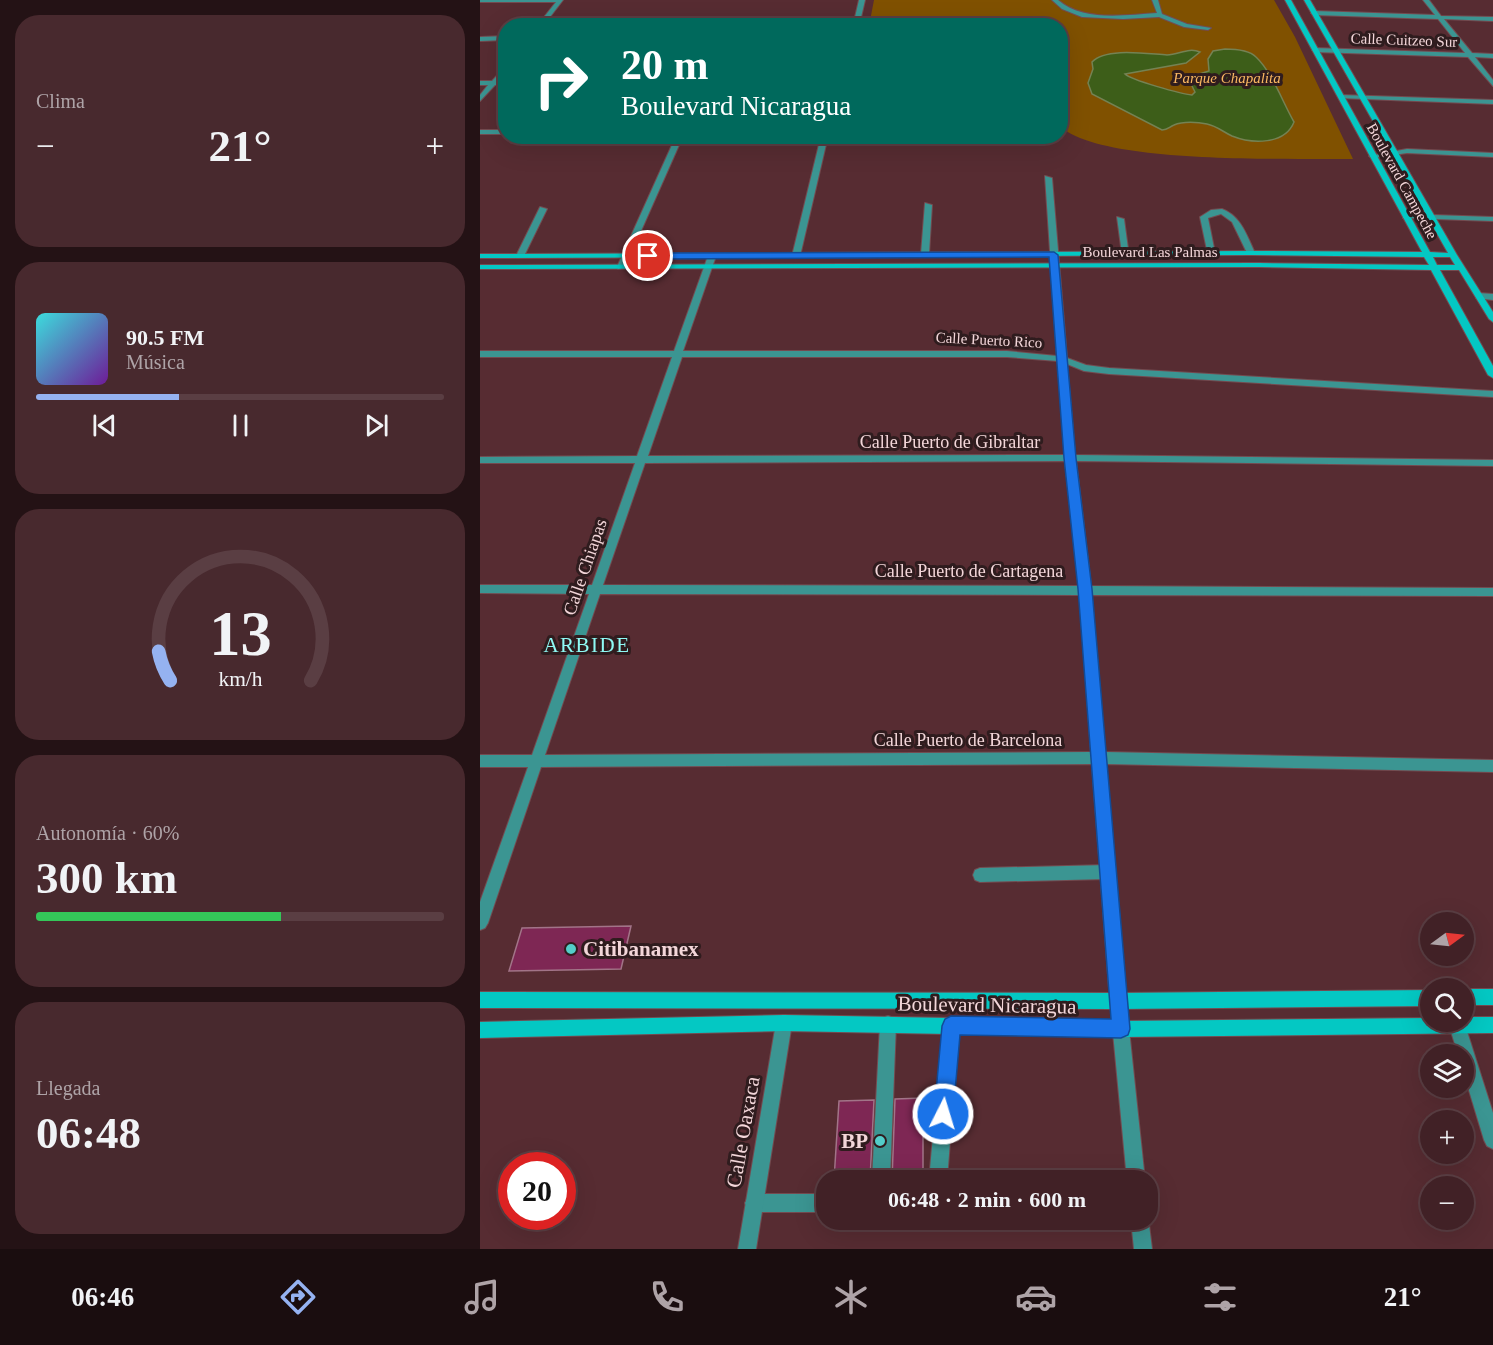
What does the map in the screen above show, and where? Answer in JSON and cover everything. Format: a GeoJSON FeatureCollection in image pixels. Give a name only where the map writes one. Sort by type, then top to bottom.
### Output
{"type":"FeatureCollection","features":[{"type":"Feature","properties":{"kind":"street"},"geometry":{"type":"LineString","coordinates":[[480,0],[560,0]]}},
{"type":"Feature","properties":{"kind":"street"},"geometry":{"type":"LineString","coordinates":[[546,18],[560,0]]}},
{"type":"Feature","properties":{"kind":"street"},"geometry":{"type":"LineString","coordinates":[[858,18],[862,0]]}},
{"type":"Feature","properties":{"kind":"street"},"geometry":{"type":"LineString","coordinates":[[1055,0],[1064,8],[1082,15],[1114,17],[1160,15],[1186,26],[1208,28]]}},
{"type":"Feature","properties":{"kind":"street"},"geometry":{"type":"LineString","coordinates":[[1155,0],[1160,15]]}},
{"type":"Feature","properties":{"kind":"street","name":"Boulevard Campeche"},"geometry":{"type":"LineString","coordinates":[[1288,0],[1493,375]]}},
{"type":"Feature","properties":{"kind":"street","name":"Boulevard Campeche"},"geometry":{"type":"LineString","coordinates":[[1307,0],[1453,255],[1493,319]]}},
{"type":"Feature","properties":{"kind":"street"},"geometry":{"type":"LineString","coordinates":[[1426,0],[1493,84]]}},
{"type":"Feature","properties":{"kind":"street"},"geometry":{"type":"LineString","coordinates":[[1314,13],[1493,19]]}},
{"type":"Feature","properties":{"kind":"street"},"geometry":{"type":"LineString","coordinates":[[480,39],[498,38]]}},
{"type":"Feature","properties":{"kind":"street","name":"Calle Cuitzeo Sur"},"geometry":{"type":"LineString","coordinates":[[1315,50],[1493,56]]}},
{"type":"Feature","properties":{"kind":"street"},"geometry":{"type":"LineString","coordinates":[[480,99],[498,77]]}},
{"type":"Feature","properties":{"kind":"street"},"geometry":{"type":"LineString","coordinates":[[480,83],[498,83]]}},
{"type":"Feature","properties":{"kind":"street"},"geometry":{"type":"LineString","coordinates":[[1341,97],[1493,102]]}},
{"type":"Feature","properties":{"kind":"street"},"geometry":{"type":"LineString","coordinates":[[480,132],[498,132]]}},
{"type":"Feature","properties":{"kind":"street"},"geometry":{"type":"LineString","coordinates":[[621,267],[676,144]]}},
{"type":"Feature","properties":{"kind":"street"},"geometry":{"type":"LineString","coordinates":[[795,256],[823,144]]}},
{"type":"Feature","properties":{"kind":"street"},"geometry":{"type":"LineString","coordinates":[[1373,156],[1393,152],[1493,155]]}},
{"type":"Feature","properties":{"kind":"street"},"geometry":{"type":"LineString","coordinates":[[1048,178],[1070,458],[1085,589],[1097,758],[1135,1170]]}},
{"type":"Feature","properties":{"kind":"street"},"geometry":{"type":"LineString","coordinates":[[925,254],[928,205]]}},
{"type":"Feature","properties":{"kind":"street"},"geometry":{"type":"LineString","coordinates":[[520,256],[543,209]]}},
{"type":"Feature","properties":{"kind":"street"},"geometry":{"type":"LineString","coordinates":[[1211,253],[1204,217],[1214,213],[1233,218],[1251,253]]}},
{"type":"Feature","properties":{"kind":"street"},"geometry":{"type":"LineString","coordinates":[[1406,216],[1493,219]]}},
{"type":"Feature","properties":{"kind":"street"},"geometry":{"type":"LineString","coordinates":[[1120,219],[1126,254]]}},
{"type":"Feature","properties":{"kind":"street","name":"Boulevard Las Palmas"},"geometry":{"type":"LineString","coordinates":[[480,256],[925,254],[1054,260],[1461,268]]}},
{"type":"Feature","properties":{"kind":"street","name":"Boulevard Las Palmas"},"geometry":{"type":"LineString","coordinates":[[480,267],[709,268],[1054,260],[1126,254],[1453,255]]}},
{"type":"Feature","properties":{"kind":"street","name":"Calle Chiapas"},"geometry":{"type":"LineString","coordinates":[[480,923],[712,256]]}},
{"type":"Feature","properties":{"kind":"street"},"geometry":{"type":"LineString","coordinates":[[1479,296],[1493,297]]}},
{"type":"Feature","properties":{"kind":"street","name":"Calle Puerto Rico"},"geometry":{"type":"LineString","coordinates":[[480,354],[927,352],[1017,354],[1062,360],[1084,368],[1108,371],[1493,394]]}},
{"type":"Feature","properties":{"kind":"street","name":"Calle Puerto de Gibraltar"},"geometry":{"type":"LineString","coordinates":[[480,460],[1070,458],[1493,463]]}},
{"type":"Feature","properties":{"kind":"street","name":"Calle Puerto de Cartagena"},"geometry":{"type":"LineString","coordinates":[[480,589],[1493,592]]}},
{"type":"Feature","properties":{"kind":"street","name":"Calle Puerto de Barcelona"},"geometry":{"type":"LineString","coordinates":[[480,761],[1097,758],[1493,766]]}},
{"type":"Feature","properties":{"kind":"street"},"geometry":{"type":"LineString","coordinates":[[980,875],[1107,872]]}},
{"type":"Feature","properties":{"kind":"street"},"geometry":{"type":"LineString","coordinates":[[1474,997],[1493,997]]}},
{"type":"Feature","properties":{"kind":"street","name":"Boulevard Nicaragua"},"geometry":{"type":"LineString","coordinates":[[480,1000],[1118,1001],[1420,998]]}},
{"type":"Feature","properties":{"kind":"street","name":"Boulevard Nicaragua"},"geometry":{"type":"LineString","coordinates":[[480,1030],[784,1023],[1121,1029],[1420,1024]]}},
{"type":"Feature","properties":{"kind":"street","name":"Calle Oaxaca"},"geometry":{"type":"LineString","coordinates":[[747,1249],[784,1023]]}},
{"type":"Feature","properties":{"kind":"street"},"geometry":{"type":"LineString","coordinates":[[881,1170],[888,1024]]}},
{"type":"Feature","properties":{"kind":"street","name":"Boulevard Nicaragua"},"geometry":{"type":"LineString","coordinates":[[1474,1024],[1493,1025]]}},
{"type":"Feature","properties":{"kind":"street"},"geometry":{"type":"LineString","coordinates":[[939,1170],[951,1026]]}},
{"type":"Feature","properties":{"kind":"street"},"geometry":{"type":"LineString","coordinates":[[1459,1032],[1493,1140]]}},
{"type":"Feature","properties":{"kind":"street"},"geometry":{"type":"LineString","coordinates":[[754,1203],[816,1203]]}},
{"type":"Feature","properties":{"kind":"street"},"geometry":{"type":"LineString","coordinates":[[1141,1230],[1143,1249]]}},
{"type":"Feature","properties":{"kind":"green space","name":"Parque Chapalita"},"geometry":{"type":"Polygon","coordinates":[[[874,0],[1274,0],[1295,37],[1353,159],[1200,157],[1156,154],[1116,148],[1083,139],[1068,131],[1068,18],[871,18],[874,0]]]}},
{"type":"Feature","properties":{"kind":"shaded area"},"geometry":{"type":"Polygon","coordinates":[[[1225,49],[1249,53],[1262,63],[1294,122],[1290,130],[1276,139],[1258,141],[1240,139],[1211,125],[1195,122],[1186,122],[1162,130],[1092,94],[1088,83],[1093,69],[1092,62],[1107,54],[1128,52],[1167,55],[1196,51],[1200,52],[1186,63],[1125,74],[1136,80],[1192,95],[1195,92],[1189,80],[1193,76],[1209,71],[1208,59],[1213,51],[1225,49]]]}},
{"type":"Feature","properties":{"kind":"building","name":"Citibanamex"},"geometry":{"type":"Polygon","coordinates":[[[631,926],[621,969],[509,971],[522,928],[631,926]]]}},
{"type":"Feature","properties":{"kind":"building"},"geometry":{"type":"Polygon","coordinates":[[[923,1098],[923,1170],[892,1170],[895,1099],[923,1098]]]}},
{"type":"Feature","properties":{"kind":"building"},"geometry":{"type":"Polygon","coordinates":[[[874,1100],[870,1170],[835,1170],[839,1101],[874,1100]]]}},
{"type":"Feature","properties":{"kind":"place","name":"Citibanamex"},"geometry":{"type":"Point","coordinates":[571,949]}},
{"type":"Feature","properties":{"kind":"place","name":"BP"},"geometry":{"type":"Point","coordinates":[880,1141]}},
{"type":"Feature","properties":{"kind":"district","name":"ARBIDE"},"geometry":{"type":"Point","coordinates":[587,645]}},
{"type":"Feature","properties":{"kind":"route"},"geometry":{"type":"LineString","coordinates":[[648,256],[1054,255],[1070,458],[1085,589],[1097,758],[1121,1029],[951,1026],[943,1114]]}}]}
